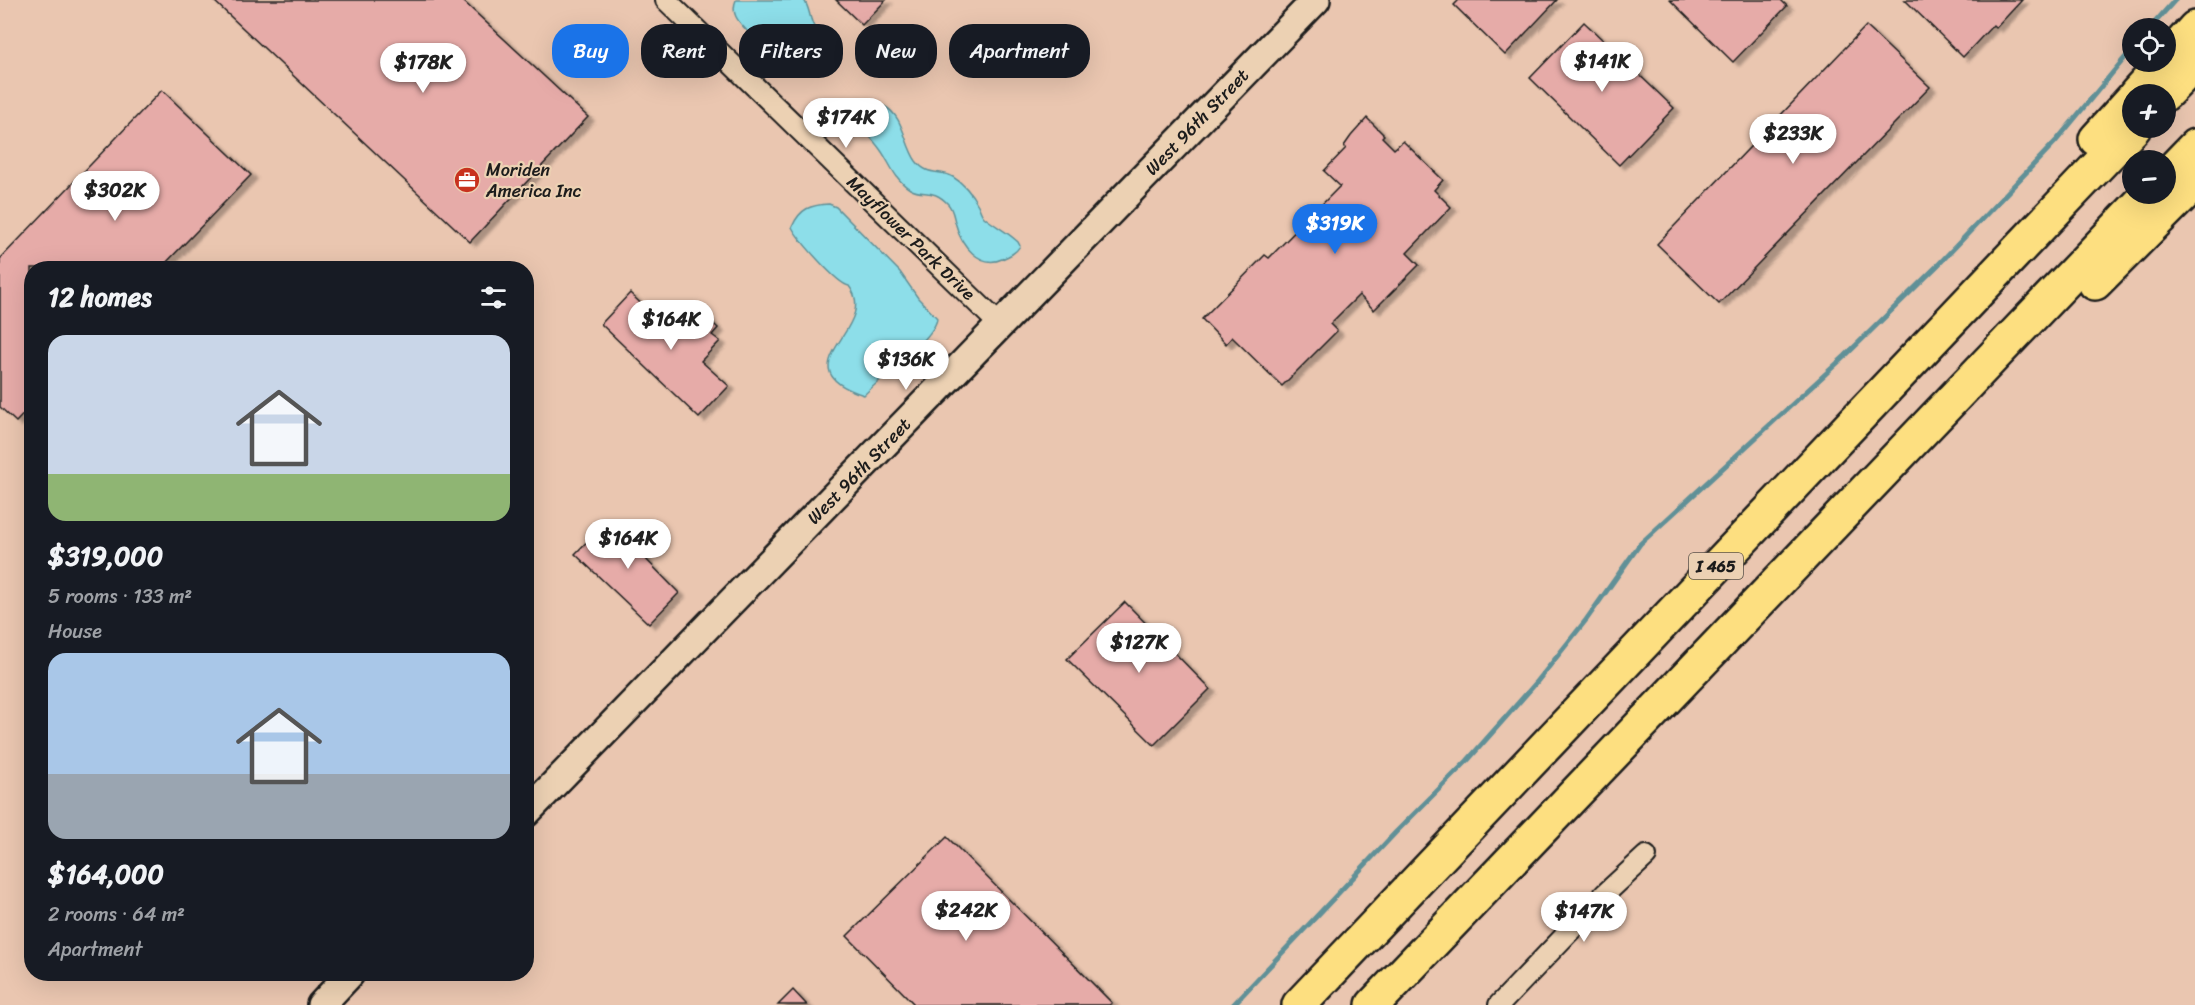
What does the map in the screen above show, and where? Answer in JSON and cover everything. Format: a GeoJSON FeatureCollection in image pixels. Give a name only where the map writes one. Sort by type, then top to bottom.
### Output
{"type":"FeatureCollection","features":[{"type":"Feature","properties":{"kind":"highway"},"geometry":{"type":"LineString","coordinates":[[2176,50],[2195,28]]}},
{"type":"Feature","properties":{"kind":"highway"},"geometry":{"type":"LineString","coordinates":[[2175,84],[2195,63]]}},
{"type":"Feature","properties":{"kind":"highway"},"geometry":{"type":"LineString","coordinates":[[2145,84],[2156,72]]}},
{"type":"Feature","properties":{"kind":"highway"},"geometry":{"type":"LineString","coordinates":[[1849,425],[2122,110]]}},
{"type":"Feature","properties":{"kind":"highway","name":"I 465"},"geometry":{"type":"LineString","coordinates":[[1299,1005],[2124,138]]}},
{"type":"Feature","properties":{"kind":"highway"},"geometry":{"type":"LineString","coordinates":[[2176,166],[2195,146]]}},
{"type":"Feature","properties":{"kind":"highway"},"geometry":{"type":"LineString","coordinates":[[1801,559],[2015,362],[2195,183]]}},
{"type":"Feature","properties":{"kind":"highway"},"geometry":{"type":"LineString","coordinates":[[1373,1005],[2139,204]]}},
{"type":"Feature","properties":{"kind":"street","name":"Mayflower Park Drive"},"geometry":{"type":"LineString","coordinates":[[666,0],[1000,325]]}},
{"type":"Feature","properties":{"kind":"street","name":"West 96th Street"},"geometry":{"type":"LineString","coordinates":[[534,805],[1316,0]]}},
{"type":"Feature","properties":{"kind":"street"},"geometry":{"type":"LineString","coordinates":[[1499,1005],[1606,892],[1646,856]]}},
{"type":"Feature","properties":{"kind":"street"},"geometry":{"type":"LineString","coordinates":[[321,1005],[343,981]]}},
{"type":"Feature","properties":{"kind":"water"},"geometry":{"type":"Polygon","coordinates":[[[736,0],[804,0],[813,24],[740,24],[736,18],[734,5],[736,0]]]}},
{"type":"Feature","properties":{"kind":"water"},"geometry":{"type":"Polygon","coordinates":[[[884,106],[896,116],[912,154],[920,166],[929,171],[953,177],[960,182],[973,197],[984,217],[1018,242],[1020,246],[1016,251],[994,261],[979,258],[962,240],[948,204],[933,194],[915,191],[901,182],[858,119],[884,106]]]}},
{"type":"Feature","properties":{"kind":"water"},"geometry":{"type":"Polygon","coordinates":[[[829,204],[836,207],[900,272],[918,298],[937,318],[934,326],[917,347],[864,395],[840,384],[830,372],[830,360],[853,317],[856,302],[849,286],[827,270],[792,227],[802,212],[817,205],[829,204]]]}},
{"type":"Feature","properties":{"kind":"building","name":"Moriden America Inc"},"geometry":{"type":"Polygon","coordinates":[[[213,0],[462,0],[588,117],[470,242],[213,0]]]}},
{"type":"Feature","properties":{"kind":"building"},"geometry":{"type":"Polygon","coordinates":[[[836,0],[886,0],[863,24],[836,0]]]}},
{"type":"Feature","properties":{"kind":"building"},"geometry":{"type":"Polygon","coordinates":[[[1459,0],[1557,0],[1505,55],[1454,5],[1459,0]]]}},
{"type":"Feature","properties":{"kind":"building"},"geometry":{"type":"Polygon","coordinates":[[[1670,0],[1781,0],[1787,6],[1733,62],[1670,0]]]}},
{"type":"Feature","properties":{"kind":"building"},"geometry":{"type":"Polygon","coordinates":[[[1905,0],[2022,0],[1996,28],[1993,25],[1963,57],[1905,0]]]}},
{"type":"Feature","properties":{"kind":"building"},"geometry":{"type":"Polygon","coordinates":[[[1584,22],[1674,108],[1619,165],[1530,78],[1584,22]]]}},
{"type":"Feature","properties":{"kind":"building"},"geometry":{"type":"Polygon","coordinates":[[[1866,26],[1930,87],[1719,304],[1657,244],[1866,26]]]}},
{"type":"Feature","properties":{"kind":"building"},"geometry":{"type":"Polygon","coordinates":[[[162,90],[251,175],[168,261],[24,261],[24,414],[16,422],[0,407],[0,259],[162,90]]]}},
{"type":"Feature","properties":{"kind":"building"},"geometry":{"type":"Polygon","coordinates":[[[1367,118],[1394,149],[1403,141],[1443,180],[1434,190],[1451,207],[1407,253],[1419,265],[1374,310],[1359,295],[1330,324],[1337,331],[1282,386],[1232,337],[1226,344],[1202,319],[1265,255],[1269,258],[1340,186],[1324,171],[1346,148],[1344,146],[1351,136],[1367,118]]]}},
{"type":"Feature","properties":{"kind":"building"},"geometry":{"type":"Polygon","coordinates":[[[630,293],[667,329],[686,309],[694,317],[700,311],[718,328],[712,335],[720,341],[701,361],[729,386],[699,418],[601,324],[630,293]]]}},
{"type":"Feature","properties":{"kind":"building"},"geometry":{"type":"Polygon","coordinates":[[[607,521],[624,538],[640,522],[653,535],[638,551],[679,593],[649,624],[575,554],[607,521]]]}},
{"type":"Feature","properties":{"kind":"building"},"geometry":{"type":"Polygon","coordinates":[[[1125,602],[1210,689],[1154,745],[1067,659],[1125,602]]]}},
{"type":"Feature","properties":{"kind":"building"},"geometry":{"type":"Polygon","coordinates":[[[947,837],[1112,1003],[1109,1005],[915,1005],[847,936],[947,837]]]}},
{"type":"Feature","properties":{"kind":"building"},"geometry":{"type":"Polygon","coordinates":[[[793,990],[807,1005],[778,1005],[793,990]]]}},
{"type":"Feature","properties":{"kind":"waterway"},"geometry":{"type":"LineString","coordinates":[[2159,18],[2175,0]]}},
{"type":"Feature","properties":{"kind":"waterway"},"geometry":{"type":"LineString","coordinates":[[1233,1005],[1396,832],[1467,761],[1536,683],[1586,620],[1640,544],[1845,356],[1937,266],[2056,141],[2122,61]]}},
{"type":"Feature","properties":{"kind":"place","name":"Moriden America Inc"},"geometry":{"type":"Point","coordinates":[467,180]}}]}
